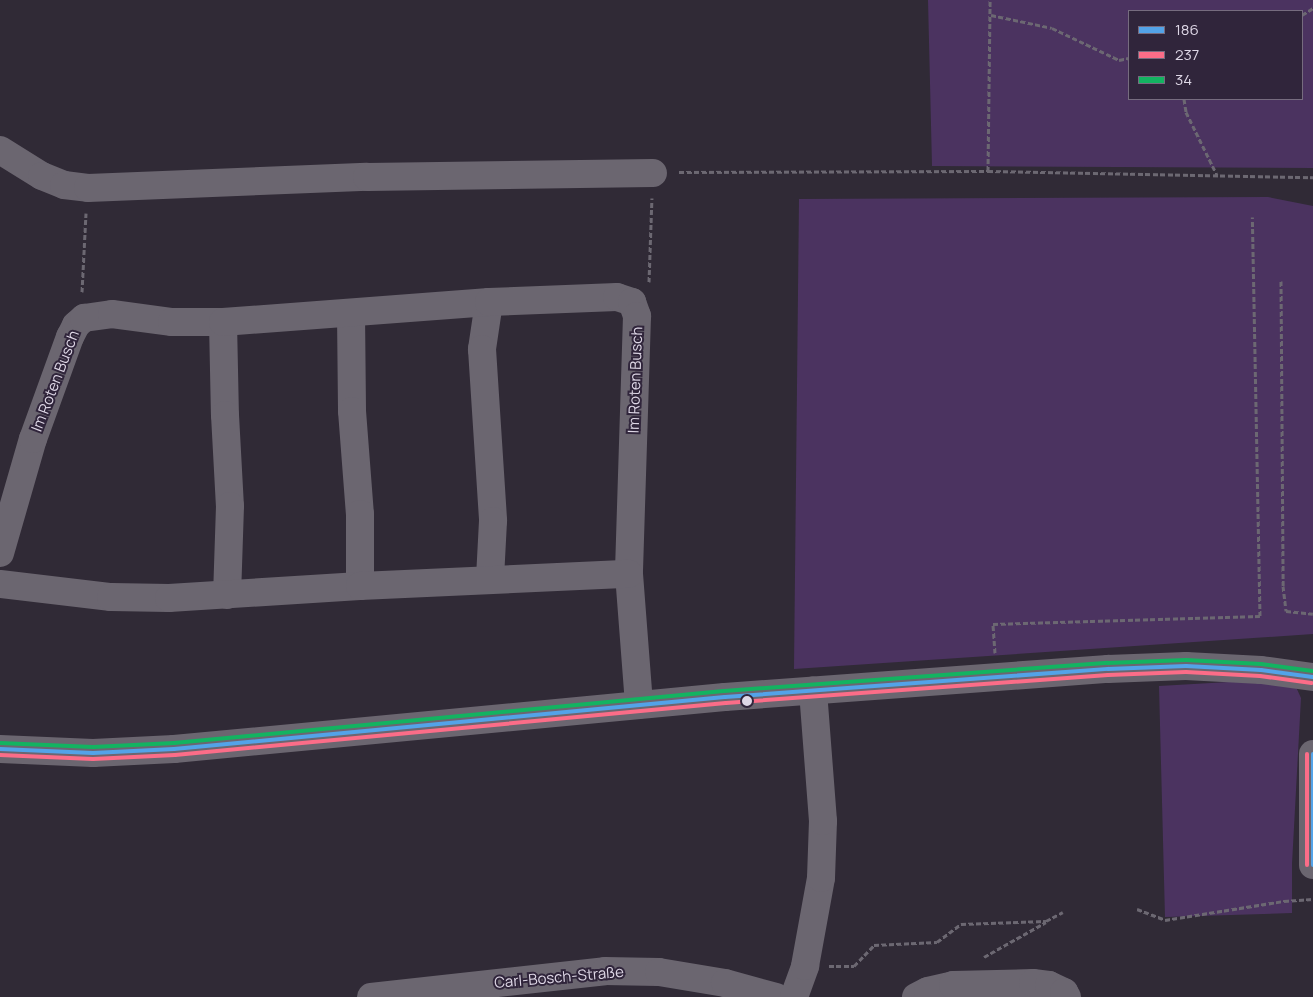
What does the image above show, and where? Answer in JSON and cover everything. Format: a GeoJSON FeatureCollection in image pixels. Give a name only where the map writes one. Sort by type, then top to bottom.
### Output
{"type":"FeatureCollection","features":[{"type":"Feature","properties":{"kind":"street"},"geometry":{"type":"LineString","coordinates":[[0,150],[42,176],[64,185],[88,188],[367,177],[653,173]]}},
{"type":"Feature","properties":{"kind":"street","name":"Im Roten Busch"},"geometry":{"type":"LineString","coordinates":[[0,553],[37,429],[70,337],[76,325],[84,318],[112,314],[172,322],[223,322],[351,314],[489,302],[617,297],[632,302],[637,316],[629,574],[639,705]]}},
{"type":"Feature","properties":{"kind":"street"},"geometry":{"type":"LineString","coordinates":[[489,302],[482,349],[492,520],[490,579]]}},
{"type":"Feature","properties":{"kind":"street"},"geometry":{"type":"LineString","coordinates":[[351,314],[352,411],[360,514],[360,586]]}},
{"type":"Feature","properties":{"kind":"street"},"geometry":{"type":"LineString","coordinates":[[223,322],[225,415],[230,506],[227,595]]}},
{"type":"Feature","properties":{"kind":"street"},"geometry":{"type":"LineString","coordinates":[[0,584],[111,597],[169,598],[490,579],[629,574]]}},
{"type":"Feature","properties":{"kind":"street"},"geometry":{"type":"LineString","coordinates":[[0,749],[93,753],[174,749],[639,705],[996,676],[1186,666],[1261,670],[1313,677]]}},
{"type":"Feature","properties":{"kind":"street"},"geometry":{"type":"LineString","coordinates":[[794,997],[805,966],[821,878],[823,821],[813,690]]}},
{"type":"Feature","properties":{"kind":"street"},"geometry":{"type":"LineString","coordinates":[[1313,754],[1313,852]]}},
{"type":"Feature","properties":{"kind":"street","name":"Carl-Bosch-Straße"},"geometry":{"type":"LineString","coordinates":[[370,997],[605,971],[659,972],[725,983],[776,997]]}},
{"type":"Feature","properties":{"kind":"street"},"geometry":{"type":"LineString","coordinates":[[916,997],[928,991],[953,985],[1033,983],[1049,985],[1064,992],[1067,997]]}},
{"type":"Feature","properties":{"kind":"path"},"geometry":{"type":"LineString","coordinates":[[988,171],[990,0]]}},
{"type":"Feature","properties":{"kind":"path"},"geometry":{"type":"LineString","coordinates":[[991,15],[1052,28],[1119,60],[1128,58]]}},
{"type":"Feature","properties":{"kind":"path"},"geometry":{"type":"LineString","coordinates":[[1184,100],[1186,112],[1217,175]]}},
{"type":"Feature","properties":{"kind":"path"},"geometry":{"type":"LineString","coordinates":[[632,302],[649,284],[653,173],[988,171],[1313,176]]}},
{"type":"Feature","properties":{"kind":"path"},"geometry":{"type":"LineString","coordinates":[[84,318],[82,287],[88,188]]}},
{"type":"Feature","properties":{"kind":"path"},"geometry":{"type":"LineString","coordinates":[[996,676],[993,624],[1260,616],[1252,217]]}},
{"type":"Feature","properties":{"kind":"path"},"geometry":{"type":"LineString","coordinates":[[1281,281],[1283,586],[1286,611],[1313,614]]}},
{"type":"Feature","properties":{"kind":"path"},"geometry":{"type":"LineString","coordinates":[[1137,909],[1165,920],[1284,901],[1313,899]]}},
{"type":"Feature","properties":{"kind":"path"},"geometry":{"type":"LineString","coordinates":[[953,985],[958,973],[1063,912]]}},
{"type":"Feature","properties":{"kind":"path"},"geometry":{"type":"LineString","coordinates":[[805,966],[854,966],[874,945],[937,942],[961,924],[1046,921]]}},
{"type":"Feature","properties":{"kind":"shaded area"},"geometry":{"type":"Polygon","coordinates":[[[928,0],[1313,0],[1313,168],[932,166],[928,0]]]}},
{"type":"Feature","properties":{"kind":"shaded area"},"geometry":{"type":"Polygon","coordinates":[[[1268,197],[1313,206],[1313,634],[794,669],[799,199],[1268,197]]]}},
{"type":"Feature","properties":{"kind":"shaded area"},"geometry":{"type":"Polygon","coordinates":[[[1279,679],[1296,687],[1301,698],[1292,864],[1292,913],[1165,917],[1159,686],[1279,679]]]}},
{"type":"Feature","properties":{"kind":"transit line","name":"34"},"geometry":{"type":"LineString","coordinates":[[0,743],[93,747],[174,743],[724,691],[1108,663],[1186,660],[1261,664],[1313,671]]}},
{"type":"Feature","properties":{"kind":"transit line","name":"186"},"geometry":{"type":"LineString","coordinates":[[0,749],[93,753],[174,749],[725,697],[1108,669],[1186,666],[1261,670],[1313,677]]}},
{"type":"Feature","properties":{"kind":"transit line","name":"237"},"geometry":{"type":"LineString","coordinates":[[0,755],[93,759],[175,755],[726,703],[1108,675],[1186,672],[1260,676],[1312,683]]}},
{"type":"Feature","properties":{"kind":"transit line","name":"237"},"geometry":{"type":"LineString","coordinates":[[1307,754],[1307,865]]}},
{"type":"Feature","properties":{"kind":"transit line","name":"186"},"geometry":{"type":"LineString","coordinates":[[1313,754],[1313,865]]}}]}
